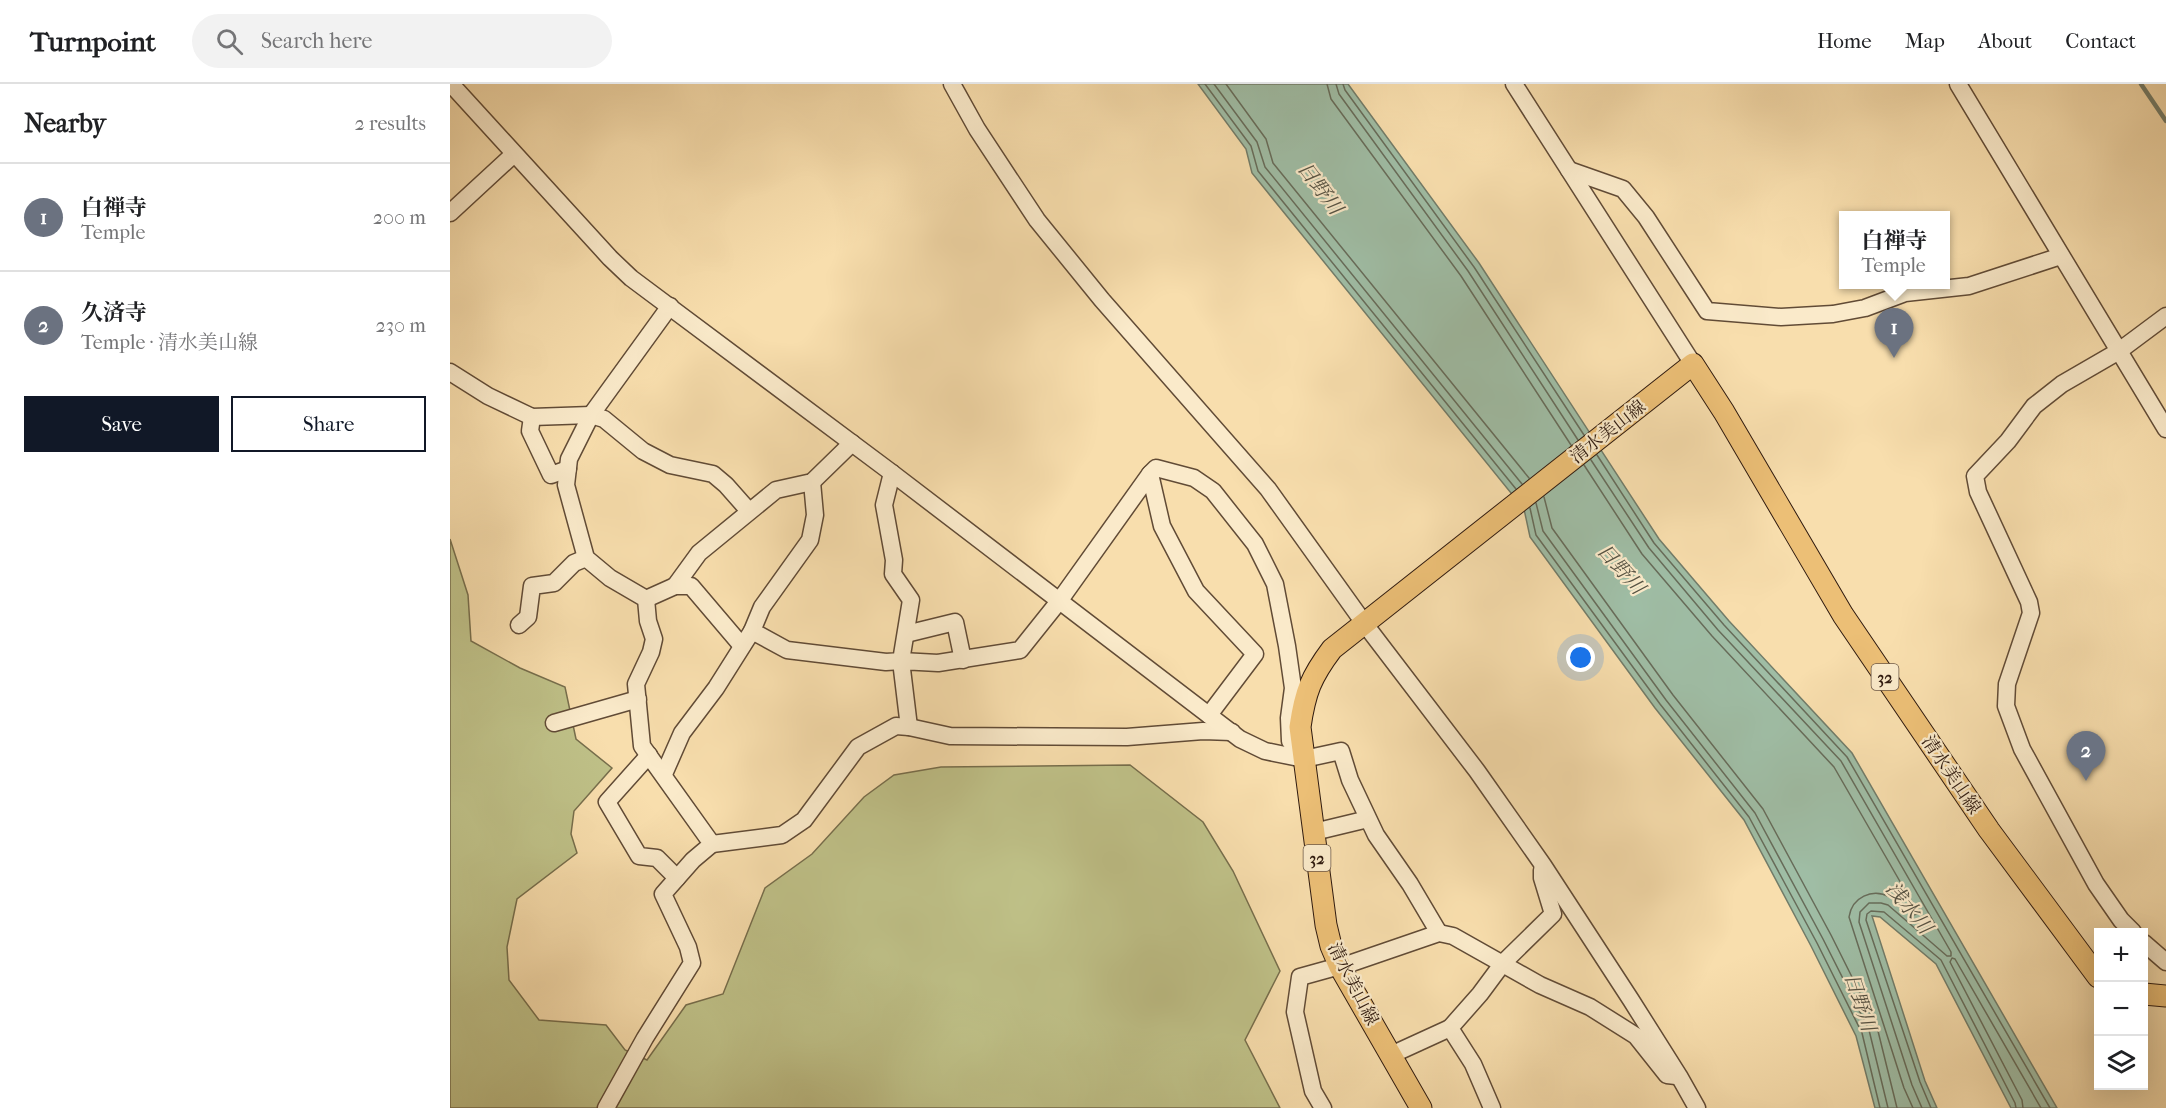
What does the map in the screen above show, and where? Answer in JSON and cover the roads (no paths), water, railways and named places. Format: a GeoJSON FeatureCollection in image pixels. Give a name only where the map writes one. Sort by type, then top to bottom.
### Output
{"type":"FeatureCollection","features":[{"type":"Feature","properties":{"kind":"main road","name":"清水美山線"},"geometry":{"type":"LineString","coordinates":[[1421,1108],[1338,967],[1331,946],[1326,925],[1300,727],[1304,699],[1315,671],[1332,649],[1693,364],[1724,412],[1843,615],[1989,830],[2094,972]]}},
{"type":"Feature","properties":{"kind":"main road"},"geometry":{"type":"LineString","coordinates":[[2148,994],[2166,996]]}},
{"type":"Feature","properties":{"kind":"street"},"geometry":{"type":"LineString","coordinates":[[451,84],[631,278],[1060,600],[1240,739],[1265,751],[1304,759],[1341,751],[1350,780],[1376,835],[1410,884],[1439,933]]}},
{"type":"Feature","properties":{"kind":"street"},"geometry":{"type":"LineString","coordinates":[[952,84],[977,129],[1037,220],[1102,300],[1268,489],[1370,618],[1543,865],[1679,1076],[1697,1108]]}},
{"type":"Feature","properties":{"kind":"street"},"geometry":{"type":"LineString","coordinates":[[1514,84],[1693,364]]}},
{"type":"Feature","properties":{"kind":"street"},"geometry":{"type":"LineString","coordinates":[[1958,84],[2166,429]]}},
{"type":"Feature","properties":{"kind":"street"},"geometry":{"type":"LineString","coordinates":[[450,213],[514,154]]}},
{"type":"Feature","properties":{"kind":"street"},"geometry":{"type":"LineString","coordinates":[[1569,170],[1623,189],[1646,217],[1707,311],[1780,317],[1833,314],[1865,308],[1905,293],[1942,289]]}},
{"type":"Feature","properties":{"kind":"street"},"geometry":{"type":"LineString","coordinates":[[1950,288],[1969,286],[2061,256]]}},
{"type":"Feature","properties":{"kind":"street"},"geometry":{"type":"LineString","coordinates":[[646,599],[610,578],[586,558],[566,485],[569,459],[591,415],[670,306]]}},
{"type":"Feature","properties":{"kind":"street"},"geometry":{"type":"LineString","coordinates":[[2128,928],[2096,884],[2022,750],[2007,706],[2007,684],[2031,613],[2029,602],[1978,492],[1976,476],[2008,441],[2034,406],[2062,384],[2119,351],[2166,316]]}},
{"type":"Feature","properties":{"kind":"street"},"geometry":{"type":"LineString","coordinates":[[450,372],[488,396],[532,417],[591,415],[604,419],[643,451],[670,465],[713,474],[749,511]]}},
{"type":"Feature","properties":{"kind":"street"},"geometry":{"type":"LineString","coordinates":[[532,417],[530,431],[551,475],[568,470]]}},
{"type":"Feature","properties":{"kind":"street"},"geometry":{"type":"LineString","coordinates":[[675,586],[699,553],[749,511],[776,490],[812,482],[852,443]]}},
{"type":"Feature","properties":{"kind":"street"},"geometry":{"type":"LineString","coordinates":[[752,631],[787,650],[886,662],[938,663],[1020,650],[1060,600],[1156,468],[1194,478],[1213,491],[1255,544],[1275,584],[1293,688],[1289,718],[1290,741],[1304,759]]}},
{"type":"Feature","properties":{"kind":"street"},"geometry":{"type":"LineString","coordinates":[[892,473],[884,505],[894,560],[893,574],[911,600],[901,662],[909,727]]}},
{"type":"Feature","properties":{"kind":"street"},"geometry":{"type":"LineString","coordinates":[[1150,474],[1162,526],[1196,591],[1255,654],[1209,715]]}},
{"type":"Feature","properties":{"kind":"street"},"geometry":{"type":"LineString","coordinates":[[664,774],[682,733],[716,688],[752,631],[762,607],[810,540],[814,515],[812,482]]}},
{"type":"Feature","properties":{"kind":"street"},"geometry":{"type":"LineString","coordinates":[[519,625],[528,617],[531,586],[554,583],[574,563],[586,558]]}},
{"type":"Feature","properties":{"kind":"street"},"geometry":{"type":"LineString","coordinates":[[646,599],[675,586],[691,586],[742,646]]}},
{"type":"Feature","properties":{"kind":"street"},"geometry":{"type":"LineString","coordinates":[[646,599],[648,621],[654,639],[651,652],[636,684],[642,746],[712,844]]}},
{"type":"Feature","properties":{"kind":"street"},"geometry":{"type":"LineString","coordinates":[[906,634],[955,622],[963,660]]}},
{"type":"Feature","properties":{"kind":"street"},"geometry":{"type":"LineString","coordinates":[[554,723],[638,699]]}},
{"type":"Feature","properties":{"kind":"street"},"geometry":{"type":"LineString","coordinates":[[606,1108],[645,1038],[692,963],[688,947],[663,894],[693,860],[712,844],[782,835],[804,820],[858,747],[896,726],[950,736],[1127,737],[1203,731],[1232,732]]}},
{"type":"Feature","properties":{"kind":"street"},"geometry":{"type":"LineString","coordinates":[[649,755],[607,802],[639,856],[657,858],[677,878]]}},
{"type":"Feature","properties":{"kind":"street"},"geometry":{"type":"LineString","coordinates":[[1314,832],[1368,819]]}},
{"type":"Feature","properties":{"kind":"street"},"geometry":{"type":"LineString","coordinates":[[1391,1055],[1450,1028],[1503,963],[1553,914],[1542,878],[1543,865]]}},
{"type":"Feature","properties":{"kind":"street"},"geometry":{"type":"LineString","coordinates":[[1323,1108],[1313,1091],[1295,1012],[1300,977],[1338,967],[1439,933],[1454,936],[1540,985],[1590,1007],[1636,1036],[1667,1076],[1679,1076]]}},
{"type":"Feature","properties":{"kind":"street"},"geometry":{"type":"LineString","coordinates":[[2148,946],[2166,962]]}},
{"type":"Feature","properties":{"kind":"street"},"geometry":{"type":"LineString","coordinates":[[1450,1028],[1473,1064],[1492,1108]]}},
{"type":"Feature","properties":{"kind":"water"},"geometry":{"type":"Polygon","coordinates":[[[1198,84],[1348,84],[1479,263],[1659,539],[1729,621],[1852,753],[2057,1108],[2011,1108],[1936,964],[1880,917],[1872,916],[1925,1081],[1937,1108],[1875,1108],[1856,1036],[1744,820],[1655,708],[1530,537],[1524,509],[1252,173],[1246,149],[1198,84]]]}},
{"type":"Feature","properties":{"kind":"waterway"},"geometry":{"type":"LineString","coordinates":[[2141,84],[2166,121]]}},
{"type":"Feature","properties":{"kind":"place","name":"白禅寺"},"geometry":{"type":"Point","coordinates":[1894,358]}},
{"type":"Feature","properties":{"kind":"place","name":"久済寺"},"geometry":{"type":"Point","coordinates":[2086,781]}},
{"type":"Feature","properties":{"kind":"water label","name":"日野川"},"geometry":{"type":"Point","coordinates":[1320,188]}},
{"type":"Feature","properties":{"kind":"water label","name":"日野川"},"geometry":{"type":"Point","coordinates":[1621,569]}},
{"type":"Feature","properties":{"kind":"water label","name":"浅水川"},"geometry":{"type":"Point","coordinates":[1909,908]}},
{"type":"Feature","properties":{"kind":"water label","name":"日野川"},"geometry":{"type":"Point","coordinates":[1860,1002]}}]}
